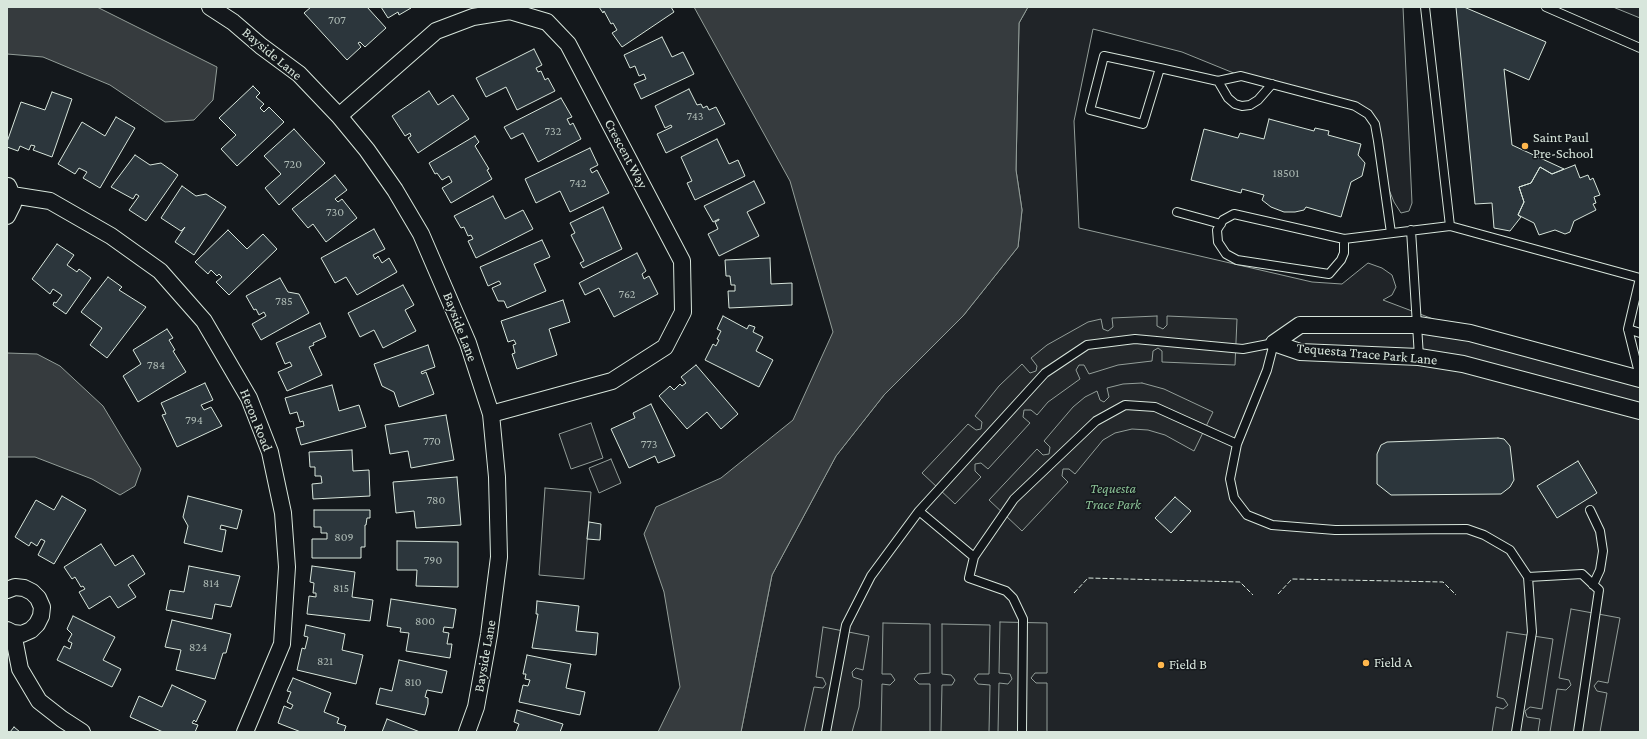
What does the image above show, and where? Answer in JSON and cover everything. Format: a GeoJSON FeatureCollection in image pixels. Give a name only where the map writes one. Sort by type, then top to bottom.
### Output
{"type":"FeatureCollection","features":[{"type":"Feature","properties":{"kind":"street","name":"Bayside Lane"},"geometry":{"type":"LineString","coordinates":[[210,7],[233,22],[261,46],[299,74],[339,116],[367,150],[421,234],[468,343],[491,414],[497,477],[499,557],[489,635],[476,707],[467,732]]}},
{"type":"Feature","properties":{"kind":"street","name":"Crescent Way"},"geometry":{"type":"LineString","coordinates":[[339,116],[436,31],[473,17],[510,11],[547,22],[568,44],[682,261],[683,312],[665,347],[612,381],[491,414]]}},
{"type":"Feature","properties":{"kind":"street","name":"Heron Road"},"geometry":{"type":"LineString","coordinates":[[7,216],[13,204],[10,190],[50,201],[111,236],[160,271],[204,321],[249,398],[270,452],[283,513],[287,567],[282,644],[245,732]]}},
{"type":"Feature","properties":{"kind":"street","name":"Tequesta Trace Park Lane"},"geometry":{"type":"LineString","coordinates":[[1274,343],[1300,325],[1418,325],[1470,333],[1640,378]]}},
{"type":"Feature","properties":{"kind":"street","name":"Tequesta Trace Park Lane"},"geometry":{"type":"LineString","coordinates":[[1274,343],[1300,352],[1419,356],[1464,364],[1640,411]]}},
{"type":"Feature","properties":{"kind":"street"},"geometry":{"type":"LineString","coordinates":[[7,590],[15,587],[24,588],[32,592],[38,598],[42,607],[41,616],[37,624],[31,630],[22,634],[10,632],[20,669],[39,700],[62,719],[82,732]]}},
{"type":"Feature","properties":{"kind":"lane"},"geometry":{"type":"LineString","coordinates":[[1425,7],[1450,226]]}},
{"type":"Feature","properties":{"kind":"lane"},"geometry":{"type":"LineString","coordinates":[[1546,7],[1640,48]]}},
{"type":"Feature","properties":{"kind":"lane"},"geometry":{"type":"LineString","coordinates":[[1160,68],[1143,124],[1090,110],[1104,56],[1160,68],[1218,81],[1241,76],[1355,106],[1368,114],[1375,124],[1391,233]]}},
{"type":"Feature","properties":{"kind":"lane"},"geometry":{"type":"LineString","coordinates":[[1218,81],[1228,98],[1235,104],[1242,106],[1250,105],[1258,100],[1272,84]]}},
{"type":"Feature","properties":{"kind":"lane"},"geometry":{"type":"LineString","coordinates":[[1177,212],[1221,224]]}},
{"type":"Feature","properties":{"kind":"lane"},"geometry":{"type":"LineString","coordinates":[[1344,239],[1344,253],[1341,260],[1328,274],[1237,260],[1226,254],[1218,242],[1217,230],[1223,220],[1234,214],[1344,239],[1450,226],[1640,278],[1628,329],[1640,378]]}},
{"type":"Feature","properties":{"kind":"lane"},"geometry":{"type":"LineString","coordinates":[[1411,230],[1419,356]]}},
{"type":"Feature","properties":{"kind":"lane"},"geometry":{"type":"LineString","coordinates":[[1628,329],[1640,333]]}},
{"type":"Feature","properties":{"kind":"lane"},"geometry":{"type":"LineString","coordinates":[[826,732],[846,625],[871,576],[919,511],[1045,374],[1087,345],[1134,339],[1243,349],[1274,343],[1267,370],[1237,444],[1230,479],[1234,498],[1247,515],[1272,525],[1335,530],[1467,529],[1484,535],[1510,550],[1528,577],[1532,632],[1516,732]]}},
{"type":"Feature","properties":{"kind":"lane"},"geometry":{"type":"LineString","coordinates":[[1022,732],[1023,619],[1013,598],[1006,591],[969,578],[974,557],[1014,499],[1096,421],[1125,405],[1155,407],[1237,444]]}},
{"type":"Feature","properties":{"kind":"lane"},"geometry":{"type":"LineString","coordinates":[[1590,510],[1600,531],[1602,551],[1600,570],[1593,585]]}},
{"type":"Feature","properties":{"kind":"lane"},"geometry":{"type":"LineString","coordinates":[[919,511],[974,557]]}},
{"type":"Feature","properties":{"kind":"lane"},"geometry":{"type":"LineString","coordinates":[[1528,577],[1582,574],[1599,590],[1578,732]]}},
{"type":"Feature","properties":{"kind":"green space","name":"Tequesta Trace Park"},"geometry":{"type":"Polygon","coordinates":[[[1028,7],[1403,7],[1412,203],[1409,211],[1401,213],[1394,202],[1383,175],[1375,124],[1355,106],[1241,76],[1182,52],[1093,29],[1074,121],[1079,228],[1312,282],[1342,284],[1368,263],[1382,268],[1392,275],[1396,287],[1392,295],[1383,300],[1470,333],[1640,379],[1640,732],[741,732],[772,575],[836,456],[884,395],[963,316],[1018,247],[1022,210],[1016,170],[1019,23],[1028,7]]]}},
{"type":"Feature","properties":{"kind":"green space"},"geometry":{"type":"Polygon","coordinates":[[[1613,7],[1640,7],[1640,18],[1613,7]]]}},
{"type":"Feature","properties":{"kind":"green space"},"geometry":{"type":"Polygon","coordinates":[[[591,423],[603,458],[571,469],[559,434],[591,423]]]}},
{"type":"Feature","properties":{"kind":"green space"},"geometry":{"type":"Polygon","coordinates":[[[611,459],[621,483],[599,493],[589,468],[611,459]]]}},
{"type":"Feature","properties":{"kind":"green space"},"geometry":{"type":"Polygon","coordinates":[[[545,488],[591,492],[584,579],[539,575],[545,488]]]}},
{"type":"Feature","properties":{"kind":"shaded area"},"geometry":{"type":"Polygon","coordinates":[[[7,7],[97,7],[217,67],[213,100],[194,120],[165,122],[110,85],[43,57],[7,54],[7,7]]]}},
{"type":"Feature","properties":{"kind":"shaded area"},"geometry":{"type":"Polygon","coordinates":[[[694,7],[1028,7],[1019,23],[1016,170],[1022,210],[1018,247],[963,316],[884,395],[836,456],[772,575],[741,732],[658,732],[680,687],[664,592],[644,534],[656,507],[721,478],[793,420],[833,332],[790,181],[694,7]]]}},
{"type":"Feature","properties":{"kind":"shaded area"},"geometry":{"type":"Polygon","coordinates":[[[1157,316],[1157,326],[1163,329],[1167,325],[1167,316],[1237,319],[1235,365],[1162,362],[1162,351],[1158,348],[1153,351],[1152,361],[1118,365],[1089,374],[1084,365],[1079,365],[1076,370],[1080,379],[1048,402],[1037,415],[1031,410],[1024,410],[1023,417],[1030,423],[988,469],[981,463],[975,464],[975,471],[981,477],[955,504],[922,473],[968,424],[976,430],[981,429],[982,422],[975,416],[999,386],[1022,364],[1030,373],[1036,371],[1037,366],[1031,358],[1047,345],[1088,322],[1101,319],[1103,329],[1108,331],[1113,327],[1112,318],[1157,316]]]}},
{"type":"Feature","properties":{"kind":"shaded area"},"geometry":{"type":"Polygon","coordinates":[[[7,353],[37,354],[60,366],[103,406],[141,469],[135,486],[120,495],[92,479],[35,457],[7,457],[7,353]]]}},
{"type":"Feature","properties":{"kind":"shaded area"},"geometry":{"type":"Polygon","coordinates":[[[1142,383],[1164,389],[1213,412],[1194,451],[1165,435],[1148,430],[1132,429],[1115,433],[1103,440],[1075,474],[1069,469],[1063,469],[1062,476],[1068,482],[1022,531],[989,500],[1037,449],[1043,455],[1049,454],[1050,447],[1044,441],[1073,407],[1085,397],[1097,391],[1100,400],[1104,402],[1109,397],[1107,388],[1123,384],[1142,383]]]}},
{"type":"Feature","properties":{"kind":"shaded area"},"geometry":{"type":"Polygon","coordinates":[[[1571,609],[1620,618],[1608,683],[1598,681],[1594,686],[1597,691],[1607,693],[1600,732],[1550,732],[1557,689],[1566,690],[1571,685],[1569,680],[1559,678],[1571,609]]]}},
{"type":"Feature","properties":{"kind":"shaded area"},"geometry":{"type":"Polygon","coordinates":[[[1000,622],[1047,623],[1047,673],[1035,673],[1031,678],[1036,683],[1047,683],[1047,732],[998,732],[999,683],[1008,684],[1012,679],[1010,674],[999,673],[1000,622]]]}},
{"type":"Feature","properties":{"kind":"shaded area"},"geometry":{"type":"Polygon","coordinates":[[[883,623],[930,624],[930,673],[918,674],[914,679],[919,684],[930,684],[930,732],[881,732],[882,684],[890,685],[895,680],[891,674],[882,674],[883,623]]]}},
{"type":"Feature","properties":{"kind":"shaded area"},"geometry":{"type":"Polygon","coordinates":[[[942,624],[990,625],[989,674],[978,674],[974,679],[978,684],[990,685],[989,732],[941,732],[942,685],[952,685],[955,680],[951,675],[942,674],[942,624]]]}},
{"type":"Feature","properties":{"kind":"shaded area"},"geometry":{"type":"Polygon","coordinates":[[[823,627],[869,636],[863,670],[856,668],[852,672],[853,677],[862,680],[859,707],[852,732],[804,732],[814,687],[823,688],[826,684],[823,678],[816,677],[823,627]]]}},
{"type":"Feature","properties":{"kind":"shaded area"},"geometry":{"type":"Polygon","coordinates":[[[1507,632],[1553,639],[1542,709],[1530,707],[1525,711],[1527,717],[1540,719],[1538,732],[1492,732],[1496,707],[1503,709],[1508,705],[1504,699],[1497,697],[1507,632]]]}},
{"type":"Feature","properties":{"kind":"building"},"geometry":{"type":"Polygon","coordinates":[[[311,7],[367,7],[386,28],[365,47],[360,42],[358,43],[361,47],[347,60],[304,13],[311,7]]]}},
{"type":"Feature","properties":{"kind":"building"},"geometry":{"type":"Polygon","coordinates":[[[381,7],[411,8],[399,15],[398,12],[388,18],[381,7]]]}},
{"type":"Feature","properties":{"kind":"building"},"geometry":{"type":"Polygon","coordinates":[[[599,7],[671,7],[674,12],[622,47],[612,33],[617,30],[613,23],[611,24],[604,11],[603,13],[599,7]]]}},
{"type":"Feature","properties":{"kind":"building"},"geometry":{"type":"Polygon","coordinates":[[[1456,7],[1464,7],[1546,42],[1529,80],[1504,69],[1512,145],[1564,169],[1552,174],[1540,167],[1531,183],[1519,187],[1524,202],[1518,215],[1521,217],[1510,231],[1494,228],[1492,203],[1475,204],[1456,7]]]}},
{"type":"Feature","properties":{"kind":"building"},"geometry":{"type":"Polygon","coordinates":[[[662,37],[672,57],[683,52],[694,74],[641,99],[634,84],[646,79],[644,74],[639,76],[635,66],[630,68],[624,55],[662,37]]]}},
{"type":"Feature","properties":{"kind":"building"},"geometry":{"type":"Polygon","coordinates":[[[534,49],[542,65],[536,68],[538,72],[541,71],[545,80],[548,78],[555,91],[517,110],[506,87],[486,97],[476,78],[534,49]]]}},
{"type":"Feature","properties":{"kind":"building"},"geometry":{"type":"Polygon","coordinates":[[[253,86],[260,93],[256,97],[264,104],[260,108],[264,112],[269,107],[284,122],[237,166],[221,149],[236,135],[219,118],[253,86]]]}},
{"type":"Feature","properties":{"kind":"building"},"geometry":{"type":"Polygon","coordinates":[[[689,89],[697,105],[701,104],[703,108],[707,106],[709,110],[716,107],[725,124],[666,153],[657,134],[672,127],[671,125],[665,128],[655,106],[689,89]]]}},
{"type":"Feature","properties":{"kind":"building"},"geometry":{"type":"Polygon","coordinates":[[[429,91],[438,105],[453,95],[469,119],[418,153],[408,138],[411,136],[410,133],[405,136],[392,116],[429,91]]]}},
{"type":"Feature","properties":{"kind":"building"},"geometry":{"type":"Polygon","coordinates":[[[52,92],[72,99],[52,157],[33,150],[35,146],[31,145],[29,150],[20,146],[18,151],[7,147],[7,142],[21,102],[45,110],[52,92]]]}},
{"type":"Feature","properties":{"kind":"building"},"geometry":{"type":"Polygon","coordinates":[[[561,98],[572,117],[567,119],[570,125],[573,123],[581,139],[538,162],[523,133],[511,139],[504,127],[561,98]]]}},
{"type":"Feature","properties":{"kind":"building"},"geometry":{"type":"Polygon","coordinates":[[[116,117],[135,128],[100,188],[83,178],[87,172],[79,168],[75,174],[58,164],[82,122],[105,136],[116,117]]]}},
{"type":"Feature","properties":{"kind":"building"},"geometry":{"type":"Polygon","coordinates":[[[1269,119],[1314,131],[1315,128],[1329,131],[1328,135],[1361,144],[1358,155],[1365,163],[1362,176],[1351,182],[1341,217],[1306,207],[1304,210],[1284,212],[1271,207],[1262,200],[1264,195],[1242,189],[1241,193],[1191,180],[1204,129],[1238,138],[1240,133],[1264,139],[1269,119]]]}},
{"type":"Feature","properties":{"kind":"building"},"geometry":{"type":"Polygon","coordinates":[[[294,129],[325,163],[279,205],[265,188],[281,174],[264,156],[294,129]]]}},
{"type":"Feature","properties":{"kind":"building"},"geometry":{"type":"Polygon","coordinates":[[[475,136],[479,142],[475,146],[489,169],[487,170],[492,179],[451,203],[442,188],[452,182],[449,176],[442,180],[437,173],[435,174],[429,163],[475,136]]]}},
{"type":"Feature","properties":{"kind":"building"},"geometry":{"type":"Polygon","coordinates":[[[717,139],[729,164],[738,160],[745,176],[695,200],[687,183],[692,181],[681,157],[717,139]]]}},
{"type":"Feature","properties":{"kind":"building"},"geometry":{"type":"Polygon","coordinates":[[[590,148],[598,165],[590,169],[592,173],[597,170],[609,193],[570,212],[560,191],[536,203],[525,179],[590,148]]]}},
{"type":"Feature","properties":{"kind":"building"},"geometry":{"type":"Polygon","coordinates":[[[135,155],[150,165],[161,163],[178,175],[146,221],[129,210],[139,196],[136,194],[133,199],[111,187],[135,155]]]}},
{"type":"Feature","properties":{"kind":"building"},"geometry":{"type":"Polygon","coordinates":[[[1575,165],[1580,178],[1588,175],[1590,180],[1593,178],[1600,195],[1594,197],[1596,203],[1593,204],[1596,210],[1574,221],[1570,232],[1565,234],[1555,230],[1539,235],[1534,223],[1518,215],[1524,202],[1519,187],[1531,183],[1540,167],[1552,174],[1575,165]]]}},
{"type":"Feature","properties":{"kind":"building"},"geometry":{"type":"Polygon","coordinates":[[[335,175],[347,190],[335,199],[338,202],[342,199],[357,218],[326,242],[313,224],[308,228],[292,209],[335,175]]]}},
{"type":"Feature","properties":{"kind":"building"},"geometry":{"type":"Polygon","coordinates":[[[754,181],[765,203],[747,212],[759,236],[719,256],[708,234],[718,229],[715,222],[719,219],[713,222],[704,206],[754,181]]]}},
{"type":"Feature","properties":{"kind":"building"},"geometry":{"type":"Polygon","coordinates":[[[182,186],[196,196],[206,194],[226,207],[194,255],[175,242],[185,227],[181,231],[161,218],[182,186]]]}},
{"type":"Feature","properties":{"kind":"building"},"geometry":{"type":"Polygon","coordinates":[[[493,196],[505,219],[523,210],[533,229],[476,258],[468,241],[473,239],[471,235],[468,236],[464,227],[461,228],[454,216],[493,196]]]}},
{"type":"Feature","properties":{"kind":"building"},"geometry":{"type":"Polygon","coordinates":[[[603,207],[622,249],[583,268],[580,263],[584,261],[571,235],[575,233],[570,223],[603,207]]]}},
{"type":"Feature","properties":{"kind":"building"},"geometry":{"type":"Polygon","coordinates":[[[374,229],[385,249],[373,255],[375,259],[378,256],[382,263],[389,258],[397,272],[357,295],[346,277],[335,283],[321,258],[374,229]]]}},
{"type":"Feature","properties":{"kind":"building"},"geometry":{"type":"Polygon","coordinates":[[[228,230],[247,249],[263,234],[277,249],[229,295],[216,282],[222,277],[219,274],[217,276],[211,270],[208,274],[195,262],[228,230]]]}},
{"type":"Feature","properties":{"kind":"building"},"geometry":{"type":"Polygon","coordinates":[[[542,240],[550,257],[534,264],[546,291],[507,308],[504,301],[498,301],[492,288],[501,284],[499,281],[488,286],[480,267],[542,240]]]}},
{"type":"Feature","properties":{"kind":"building"},"geometry":{"type":"Polygon","coordinates":[[[57,244],[74,255],[67,265],[77,272],[79,269],[91,278],[66,314],[53,305],[54,302],[56,303],[62,295],[53,289],[50,294],[32,279],[57,244]]]}},
{"type":"Feature","properties":{"kind":"building"},"geometry":{"type":"Polygon","coordinates":[[[637,253],[646,271],[642,274],[644,279],[649,276],[658,294],[614,317],[599,288],[585,295],[579,283],[637,253]]]}},
{"type":"Feature","properties":{"kind":"building"},"geometry":{"type":"Polygon","coordinates":[[[770,258],[771,284],[792,283],[792,305],[729,308],[728,291],[735,291],[735,285],[731,285],[730,276],[726,276],[725,260],[770,258]]]}},
{"type":"Feature","properties":{"kind":"building"},"geometry":{"type":"Polygon","coordinates":[[[108,277],[122,287],[119,290],[146,307],[107,358],[90,345],[102,328],[81,312],[108,277]]]}},
{"type":"Feature","properties":{"kind":"building"},"geometry":{"type":"Polygon","coordinates":[[[280,278],[288,292],[299,294],[309,313],[261,340],[252,324],[266,316],[264,312],[259,315],[256,309],[254,310],[246,296],[280,278]]]}},
{"type":"Feature","properties":{"kind":"building"},"geometry":{"type":"Polygon","coordinates":[[[403,285],[414,305],[405,310],[416,331],[383,348],[374,330],[360,337],[348,313],[403,285]]]}},
{"type":"Feature","properties":{"kind":"building"},"geometry":{"type":"Polygon","coordinates":[[[563,300],[570,322],[549,329],[557,355],[517,369],[512,354],[515,353],[513,345],[516,344],[514,340],[508,342],[501,321],[563,300]]]}},
{"type":"Feature","properties":{"kind":"building"},"geometry":{"type":"Polygon","coordinates":[[[723,316],[747,329],[749,325],[755,327],[753,332],[763,337],[756,351],[773,360],[759,387],[705,360],[713,344],[716,346],[719,340],[717,339],[721,331],[717,329],[723,316]]]}},
{"type":"Feature","properties":{"kind":"building"},"geometry":{"type":"Polygon","coordinates":[[[320,323],[326,337],[313,343],[314,345],[309,347],[322,375],[287,391],[278,372],[292,366],[290,362],[285,364],[276,343],[320,323]]]}},
{"type":"Feature","properties":{"kind":"building"},"geometry":{"type":"Polygon","coordinates":[[[167,329],[173,338],[169,340],[175,350],[173,351],[186,372],[138,402],[123,376],[141,364],[133,350],[167,329]]]}},
{"type":"Feature","properties":{"kind":"building"},"geometry":{"type":"Polygon","coordinates":[[[428,345],[435,367],[421,372],[422,374],[426,372],[434,394],[399,407],[394,392],[382,386],[374,364],[428,345]]]}},
{"type":"Feature","properties":{"kind":"building"},"geometry":{"type":"Polygon","coordinates":[[[696,365],[738,414],[721,429],[707,412],[687,429],[659,396],[670,386],[674,390],[680,384],[682,386],[686,383],[681,377],[696,365]]]}},
{"type":"Feature","properties":{"kind":"building"},"geometry":{"type":"Polygon","coordinates":[[[205,383],[213,400],[201,405],[204,410],[211,407],[222,426],[177,447],[162,415],[166,414],[161,403],[205,383]]]}},
{"type":"Feature","properties":{"kind":"building"},"geometry":{"type":"Polygon","coordinates":[[[332,385],[339,411],[359,405],[366,427],[301,445],[296,428],[304,426],[303,421],[300,422],[297,412],[290,414],[285,398],[332,385]]]}},
{"type":"Feature","properties":{"kind":"building"},"geometry":{"type":"Polygon","coordinates":[[[651,404],[675,456],[658,463],[655,456],[629,468],[611,429],[635,418],[633,413],[651,404]]]}},
{"type":"Feature","properties":{"kind":"building"},"geometry":{"type":"Polygon","coordinates":[[[446,415],[454,460],[411,468],[408,451],[390,454],[385,425],[446,415]]]}},
{"type":"Feature","properties":{"kind":"building"},"geometry":{"type":"Polygon","coordinates":[[[1504,439],[1510,446],[1514,480],[1510,487],[1501,494],[1391,495],[1377,484],[1377,454],[1381,445],[1387,442],[1504,439]]]}},
{"type":"Feature","properties":{"kind":"building"},"geometry":{"type":"Polygon","coordinates":[[[352,450],[353,471],[369,470],[370,496],[313,499],[312,484],[322,483],[321,476],[315,476],[315,467],[310,467],[309,452],[352,450]]]}},
{"type":"Feature","properties":{"kind":"building"},"geometry":{"type":"Polygon","coordinates":[[[1578,461],[1597,493],[1557,518],[1537,486],[1578,461]]]}},
{"type":"Feature","properties":{"kind":"building"},"geometry":{"type":"Polygon","coordinates":[[[457,477],[461,525],[416,528],[414,511],[396,513],[393,482],[457,477]]]}},
{"type":"Feature","properties":{"kind":"building"},"geometry":{"type":"Polygon","coordinates":[[[62,496],[86,510],[54,564],[38,555],[45,541],[41,539],[37,546],[31,542],[29,546],[15,537],[36,500],[54,510],[62,496]]]}},
{"type":"Feature","properties":{"kind":"building"},"geometry":{"type":"Polygon","coordinates":[[[188,496],[242,510],[237,529],[221,525],[220,529],[226,530],[222,552],[184,543],[188,526],[183,517],[188,496]]]}},
{"type":"Feature","properties":{"kind":"building"},"geometry":{"type":"Polygon","coordinates":[[[1175,497],[1191,511],[1171,533],[1155,518],[1175,497]]]}},
{"type":"Feature","properties":{"kind":"building"},"geometry":{"type":"Polygon","coordinates":[[[314,510],[370,510],[370,518],[367,518],[365,525],[365,547],[361,547],[361,558],[312,558],[312,539],[327,539],[327,533],[321,533],[321,527],[314,527],[314,510]]]}},
{"type":"Feature","properties":{"kind":"building"},"geometry":{"type":"Polygon","coordinates":[[[589,522],[601,524],[600,540],[587,539],[589,522]]]}},
{"type":"Feature","properties":{"kind":"building"},"geometry":{"type":"Polygon","coordinates":[[[397,541],[458,542],[458,587],[416,586],[417,570],[397,570],[397,541]]]}},
{"type":"Feature","properties":{"kind":"building"},"geometry":{"type":"Polygon","coordinates":[[[101,544],[115,566],[133,555],[145,574],[128,585],[136,597],[118,608],[110,596],[89,609],[79,592],[85,589],[83,586],[81,587],[75,577],[72,579],[64,567],[101,544]]]}},
{"type":"Feature","properties":{"kind":"building"},"geometry":{"type":"Polygon","coordinates":[[[189,566],[240,576],[231,607],[215,604],[212,619],[166,610],[170,590],[184,592],[189,566]]]}},
{"type":"Feature","properties":{"kind":"building"},"geometry":{"type":"Polygon","coordinates":[[[312,566],[355,572],[352,597],[373,600],[370,621],[307,614],[309,596],[316,597],[316,593],[313,593],[314,583],[310,582],[312,566]]]}},
{"type":"Feature","properties":{"kind":"building"},"geometry":{"type":"Polygon","coordinates":[[[391,599],[456,609],[453,628],[444,627],[443,632],[449,633],[447,644],[452,644],[450,658],[406,651],[409,633],[400,632],[401,628],[387,626],[391,599]]]}},
{"type":"Feature","properties":{"kind":"building"},"geometry":{"type":"Polygon","coordinates":[[[537,601],[579,606],[576,631],[598,633],[596,655],[532,648],[538,614],[536,614],[537,601]]]}},
{"type":"Feature","properties":{"kind":"building"},"geometry":{"type":"Polygon","coordinates":[[[73,616],[115,637],[103,660],[121,669],[112,687],[57,660],[64,646],[70,649],[72,643],[68,641],[72,634],[67,629],[73,616]]]}},
{"type":"Feature","properties":{"kind":"building"},"geometry":{"type":"Polygon","coordinates":[[[172,620],[231,634],[226,653],[223,653],[215,679],[176,670],[181,650],[165,647],[172,620]]]}},
{"type":"Feature","properties":{"kind":"building"},"geometry":{"type":"Polygon","coordinates":[[[306,625],[345,634],[342,650],[363,655],[356,684],[297,670],[302,648],[305,649],[308,637],[304,636],[306,625]]]}},
{"type":"Feature","properties":{"kind":"building"},"geometry":{"type":"Polygon","coordinates":[[[527,655],[571,664],[566,688],[585,692],[580,715],[519,702],[523,685],[528,686],[530,680],[525,679],[526,674],[523,674],[527,655]]]}},
{"type":"Feature","properties":{"kind":"building"},"geometry":{"type":"Polygon","coordinates":[[[399,660],[447,671],[442,693],[427,690],[425,697],[428,698],[428,704],[425,715],[376,704],[380,688],[392,691],[399,660]]]}},
{"type":"Feature","properties":{"kind":"building"},"geometry":{"type":"Polygon","coordinates":[[[293,678],[331,693],[324,712],[339,718],[337,723],[346,726],[344,732],[301,732],[278,723],[284,706],[291,709],[293,705],[287,702],[291,692],[287,691],[293,678]]]}},
{"type":"Feature","properties":{"kind":"building"},"geometry":{"type":"Polygon","coordinates":[[[172,685],[206,701],[196,722],[194,720],[192,723],[198,725],[195,732],[163,732],[130,717],[139,696],[162,707],[172,685]]]}},
{"type":"Feature","properties":{"kind":"building"},"geometry":{"type":"Polygon","coordinates":[[[517,710],[563,724],[560,732],[516,732],[519,724],[514,722],[517,710]]]}},
{"type":"Feature","properties":{"kind":"building"},"geometry":{"type":"Polygon","coordinates":[[[387,719],[420,732],[382,732],[387,719]]]}},
{"type":"Feature","properties":{"kind":"building"},"geometry":{"type":"Polygon","coordinates":[[[14,727],[20,732],[10,732],[14,727]]]}},
{"type":"Feature","properties":{"kind":"fence"},"geometry":{"type":"LineString","coordinates":[[1074,593],[1088,578],[1240,582],[1253,595]]}},
{"type":"Feature","properties":{"kind":"fence"},"geometry":{"type":"LineString","coordinates":[[1278,594],[1292,579],[1443,582],[1456,595]]}},
{"type":"Feature","properties":{"kind":"place","name":"Saint Paul Pre-School"},"geometry":{"type":"Point","coordinates":[1525,146]}},
{"type":"Feature","properties":{"kind":"place","name":"Field A"},"geometry":{"type":"Point","coordinates":[1366,663]}},
{"type":"Feature","properties":{"kind":"place","name":"Field B"},"geometry":{"type":"Point","coordinates":[1161,665]}}]}
